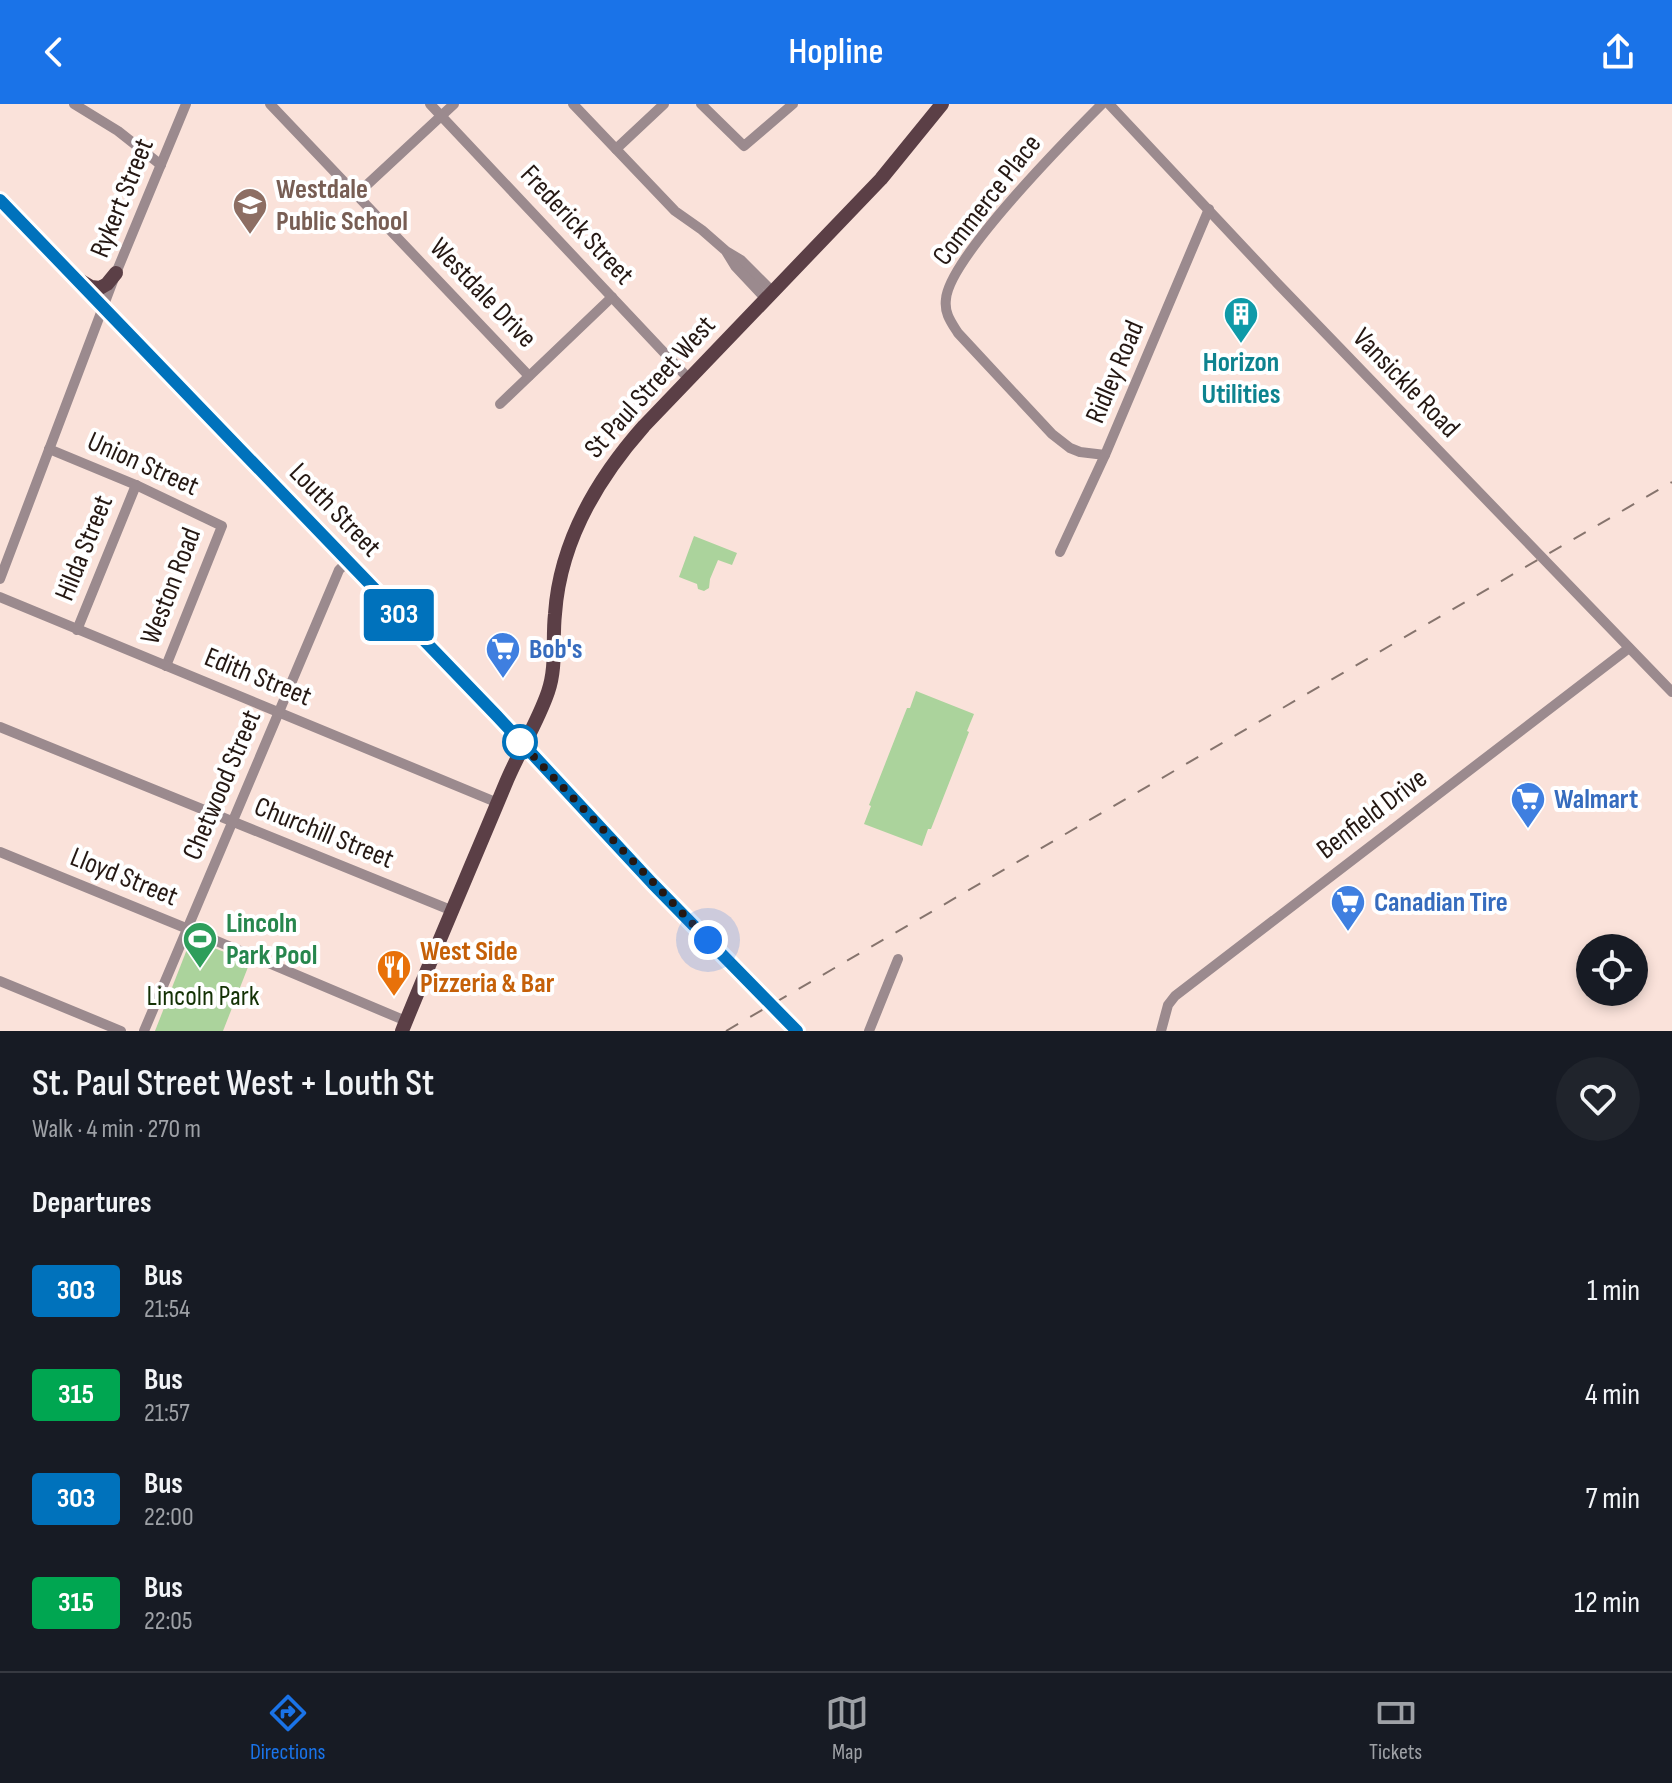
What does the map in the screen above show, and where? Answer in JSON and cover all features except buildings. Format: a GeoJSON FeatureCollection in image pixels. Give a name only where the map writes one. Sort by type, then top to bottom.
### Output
{"type":"FeatureCollection","features":[{"type":"Feature","properties":{"kind":"main road","name":"St Paul Street West"},"geometry":{"type":"LineString","coordinates":[[404,1026],[505,785],[548,692],[554,668],[555,614],[562,566],[572,536],[600,482],[624,449],[688,378],[881,179],[942,104]]}},
{"type":"Feature","properties":{"kind":"main road","name":"Louth Street"},"geometry":{"type":"LineString","coordinates":[[0,200],[797,1031]]}},
{"type":"Feature","properties":{"kind":"main road"},"geometry":{"type":"LineString","coordinates":[[68,272],[96,289],[107,284],[116,273]]}},
{"type":"Feature","properties":{"kind":"main road"},"geometry":{"type":"LineString","coordinates":[[500,719],[521,724],[535,720]]}},
{"type":"Feature","properties":{"kind":"main road"},"geometry":{"type":"LineString","coordinates":[[505,785],[517,772],[531,768],[562,786]]}},
{"type":"Feature","properties":{"kind":"street"},"geometry":{"type":"LineString","coordinates":[[74,104],[118,131],[161,165]]}},
{"type":"Feature","properties":{"kind":"street","name":"Rykert Street"},"geometry":{"type":"LineString","coordinates":[[0,579],[116,273],[186,104]]}},
{"type":"Feature","properties":{"kind":"street","name":"Westdale Drive"},"geometry":{"type":"LineString","coordinates":[[270,104],[529,376]]}},
{"type":"Feature","properties":{"kind":"street","name":"Frederick Street"},"geometry":{"type":"LineString","coordinates":[[430,104],[688,378]]}},
{"type":"Feature","properties":{"kind":"street"},"geometry":{"type":"LineString","coordinates":[[356,195],[454,104]]}},
{"type":"Feature","properties":{"kind":"street"},"geometry":{"type":"LineString","coordinates":[[573,104],[675,211],[741,260],[770,296]]}},
{"type":"Feature","properties":{"kind":"street"},"geometry":{"type":"LineString","coordinates":[[616,149],[664,104]]}},
{"type":"Feature","properties":{"kind":"street"},"geometry":{"type":"LineString","coordinates":[[701,104],[744,146],[793,104]]}},
{"type":"Feature","properties":{"kind":"street","name":"Commerce Place"},"geometry":{"type":"LineString","coordinates":[[1102,104],[1062,143],[978,240],[951,282],[946,311],[958,333],[1052,434],[1080,452],[1105,455]]}},
{"type":"Feature","properties":{"kind":"street","name":"Vansickle Road"},"geometry":{"type":"LineString","coordinates":[[1109,104],[1287,294],[1672,692]]}},
{"type":"Feature","properties":{"kind":"street","name":"Ridley Road"},"geometry":{"type":"LineString","coordinates":[[1060,552],[1105,455],[1209,209]]}},
{"type":"Feature","properties":{"kind":"street"},"geometry":{"type":"LineString","coordinates":[[500,404],[612,297]]}},
{"type":"Feature","properties":{"kind":"street","name":"Union Street"},"geometry":{"type":"LineString","coordinates":[[49,449],[218,524]]}},
{"type":"Feature","properties":{"kind":"street","name":"Hilda Street"},"geometry":{"type":"LineString","coordinates":[[77,630],[136,485]]}},
{"type":"Feature","properties":{"kind":"street","name":"Weston Road"},"geometry":{"type":"LineString","coordinates":[[166,666],[222,526],[218,524]]}},
{"type":"Feature","properties":{"kind":"street","name":"Chetwood Street"},"geometry":{"type":"LineString","coordinates":[[144,1031],[339,570],[348,561]]}},
{"type":"Feature","properties":{"kind":"street","name":"Edith Street"},"geometry":{"type":"LineString","coordinates":[[0,597],[498,803]]}},
{"type":"Feature","properties":{"kind":"street","name":"Benfield Drive"},"geometry":{"type":"LineString","coordinates":[[1161,1031],[1168,1005],[1175,996],[1629,648]]}},
{"type":"Feature","properties":{"kind":"street","name":"Churchill Street"},"geometry":{"type":"LineString","coordinates":[[0,727],[453,911]]}},
{"type":"Feature","properties":{"kind":"street","name":"Lloyd Street"},"geometry":{"type":"LineString","coordinates":[[0,852],[188,929],[404,1026]]}},
{"type":"Feature","properties":{"kind":"street"},"geometry":{"type":"LineString","coordinates":[[869,1031],[898,959]]}},
{"type":"Feature","properties":{"kind":"street"},"geometry":{"type":"LineString","coordinates":[[0,981],[121,1031]]}},
{"type":"Feature","properties":{"kind":"green space"},"geometry":{"type":"Polygon","coordinates":[[[694,536],[737,553],[732,565],[718,560],[709,588],[704,591],[698,589],[697,584],[679,577],[694,536]]]}},
{"type":"Feature","properties":{"kind":"green space"},"geometry":{"type":"Polygon","coordinates":[[[916,691],[974,714],[922,846],[864,824],[916,691]]]}},
{"type":"Feature","properties":{"kind":"green space","name":"Lincoln Park"},"geometry":{"type":"Polygon","coordinates":[[[191,939],[250,962],[223,1031],[155,1031],[191,939]]]}},
{"type":"Feature","properties":{"kind":"railway"},"geometry":{"type":"LineString","coordinates":[[726,1031],[1672,482]]}},
{"type":"Feature","properties":{"kind":"bus line","name":"303"},"geometry":{"type":"LineString","coordinates":[[0,200],[797,1031]]}},
{"type":"Feature","properties":{"kind":"place","name":"Westdale Public School"},"geometry":{"type":"Point","coordinates":[250,236]}},
{"type":"Feature","properties":{"kind":"place","name":"Horizon Utilities"},"geometry":{"type":"Point","coordinates":[1241,345]}},
{"type":"Feature","properties":{"kind":"place","name":"Bob's"},"geometry":{"type":"Point","coordinates":[503,680]}},
{"type":"Feature","properties":{"kind":"place","name":"Walmart"},"geometry":{"type":"Point","coordinates":[1528,830]}},
{"type":"Feature","properties":{"kind":"place","name":"Canadian Tire"},"geometry":{"type":"Point","coordinates":[1348,933]}},
{"type":"Feature","properties":{"kind":"place","name":"Lincoln Park Pool"},"geometry":{"type":"Point","coordinates":[200,970]}},
{"type":"Feature","properties":{"kind":"place","name":"West Side Pizzeria & Bar"},"geometry":{"type":"Point","coordinates":[394,998]}},
{"type":"Feature","properties":{"kind":"route"},"geometry":{"type":"LineString","coordinates":[[520,742],[517,739],[708,940]]}}]}
